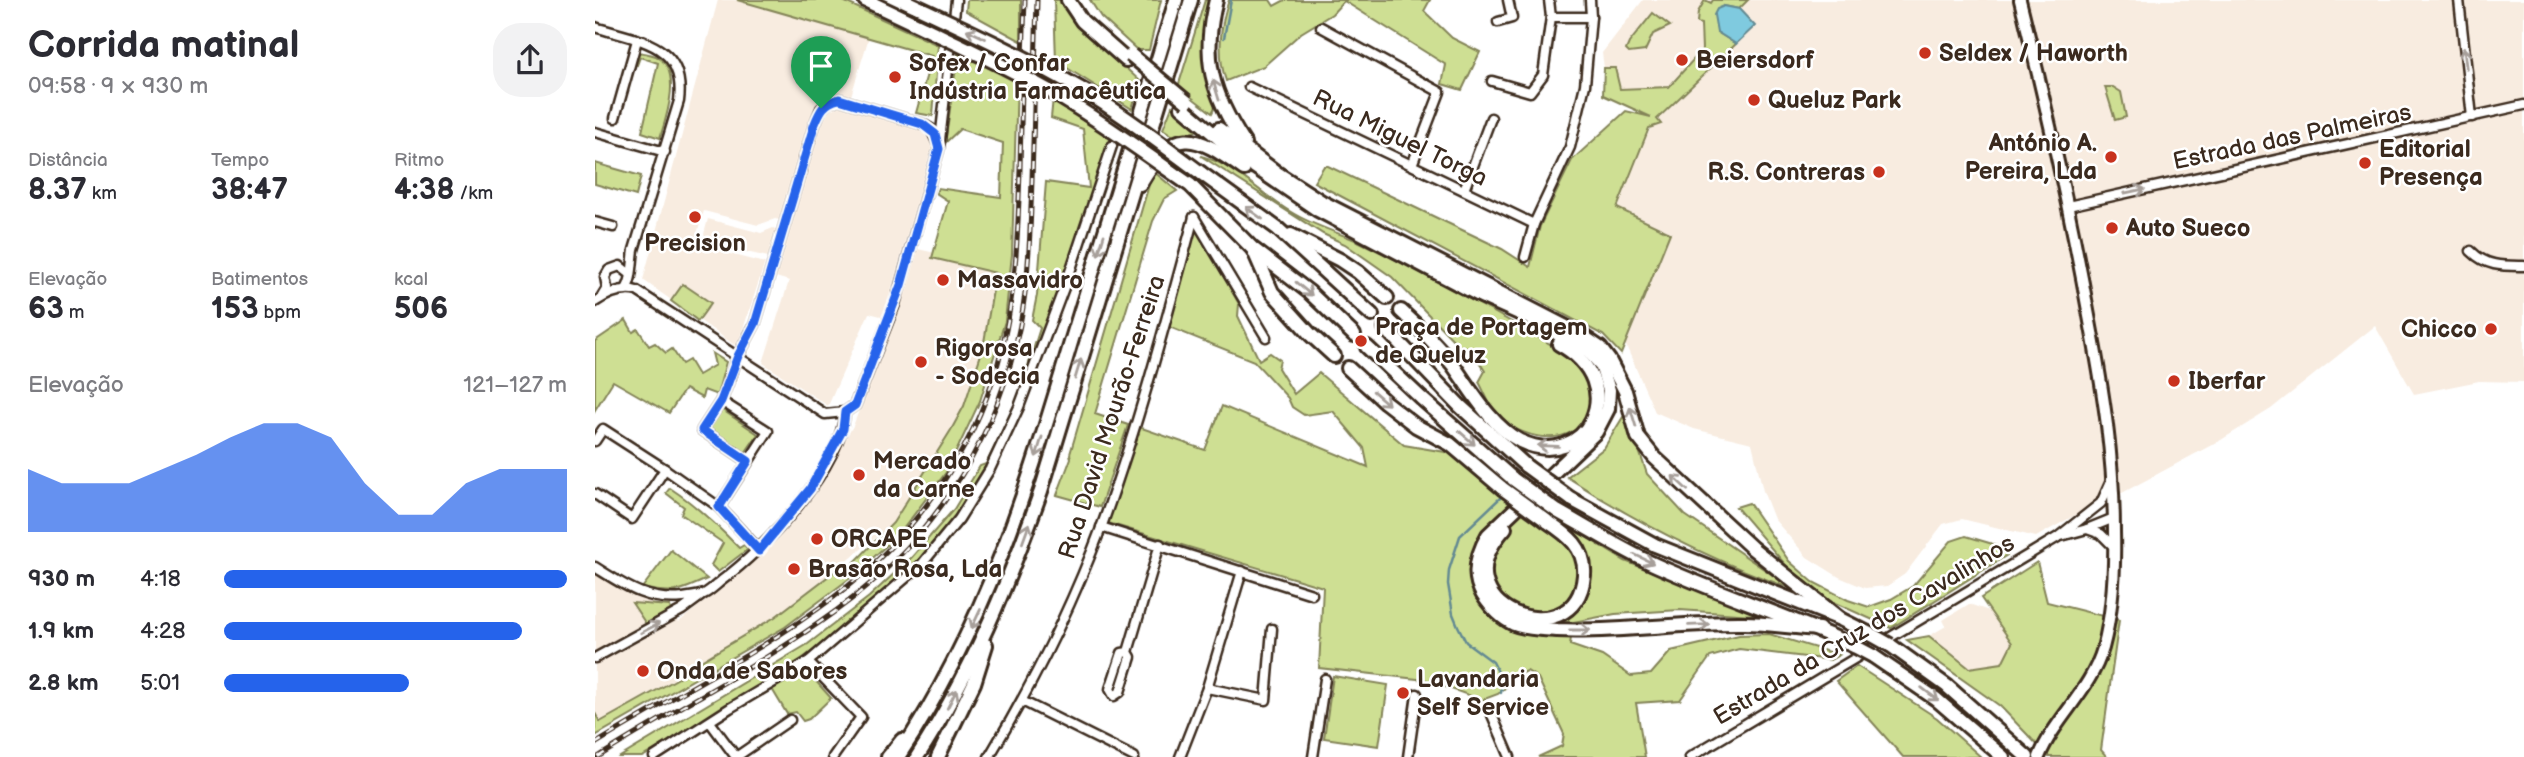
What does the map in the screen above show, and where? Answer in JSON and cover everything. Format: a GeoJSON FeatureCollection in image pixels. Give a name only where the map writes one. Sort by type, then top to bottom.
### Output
{"type":"FeatureCollection","features":[{"type":"Feature","properties":{"kind":"highway"},"geometry":{"type":"LineString","coordinates":[[865,0],[1059,96],[1125,138],[1190,185],[1252,247],[1309,292],[1353,335]]}},
{"type":"Feature","properties":{"kind":"highway"},"geometry":{"type":"LineString","coordinates":[[903,0],[1000,46],[1086,92],[1133,123],[1278,229],[1372,315]]}},
{"type":"Feature","properties":{"kind":"highway"},"geometry":{"type":"LineString","coordinates":[[1068,0],[1082,21],[1272,181],[1350,229],[1528,317],[1588,351],[1601,365],[1609,390],[1608,409],[1596,432],[1488,535],[1478,552],[1476,571],[1479,588],[1501,616],[1515,624],[1539,629],[1605,630],[1745,622],[1819,629]]}},
{"type":"Feature","properties":{"kind":"highway"},"geometry":{"type":"LineString","coordinates":[[1077,0],[1128,58]]}},
{"type":"Feature","properties":{"kind":"highway"},"geometry":{"type":"LineString","coordinates":[[1160,51],[1166,0]]}},
{"type":"Feature","properties":{"kind":"highway"},"geometry":{"type":"LineString","coordinates":[[898,757],[929,712],[972,627],[1002,557],[1038,450],[1175,0]]}},
{"type":"Feature","properties":{"kind":"highway"},"geometry":{"type":"LineString","coordinates":[[917,757],[942,719],[986,633],[1041,491],[1191,0]]}},
{"type":"Feature","properties":{"kind":"highway"},"geometry":{"type":"LineString","coordinates":[[1216,0],[1210,24],[1209,63],[1217,95],[1227,118],[1248,150]]}},
{"type":"Feature","properties":{"kind":"highway"},"geometry":{"type":"LineString","coordinates":[[1184,105],[1277,173],[1322,202],[1578,333],[1600,348],[1625,391],[1639,437],[1654,457],[1752,548],[1840,619]]}},
{"type":"Feature","properties":{"kind":"highway"},"geometry":{"type":"LineString","coordinates":[[1128,205],[1162,151],[1174,143],[1189,141],[1204,143],[1217,149],[1278,194],[1315,215],[1350,229]]}},
{"type":"Feature","properties":{"kind":"highway"},"geometry":{"type":"LineString","coordinates":[[1278,229],[1340,260],[1387,298]]}},
{"type":"Feature","properties":{"kind":"highway"},"geometry":{"type":"LineString","coordinates":[[1252,247],[1272,292],[1334,356]]}},
{"type":"Feature","properties":{"kind":"highway"},"geometry":{"type":"LineString","coordinates":[[1401,311],[1429,336],[1501,427],[1520,440],[1542,448],[1564,447],[1584,432],[1596,409],[1597,388],[1588,366],[1570,350],[1524,325],[1481,296]]}},
{"type":"Feature","properties":{"kind":"highway"},"geometry":{"type":"LineString","coordinates":[[1385,328],[1460,406],[1525,466],[1571,499],[1655,545],[1840,619],[1890,645],[1947,686],[2027,757]]}},
{"type":"Feature","properties":{"kind":"highway"},"geometry":{"type":"LineString","coordinates":[[1367,347],[1513,479],[1557,511],[1647,561],[1727,595],[1819,629],[1873,656],[1936,699],[2003,757]]}},
{"type":"Feature","properties":{"kind":"highway"},"geometry":{"type":"LineString","coordinates":[[1348,368],[1416,426],[1450,444],[1502,488],[1547,521],[1569,536],[1579,549],[1584,567],[1583,589],[1571,605],[1557,615],[1541,620],[1525,618],[1508,611],[1497,601],[1487,585],[1487,554],[1495,539],[1513,519],[1601,437],[1611,425],[1616,410],[1617,374]]}},
{"type":"Feature","properties":{"kind":"highway"},"geometry":{"type":"LineString","coordinates":[[937,757],[946,744],[974,683],[1001,597]]}},
{"type":"Feature","properties":{"kind":"highway"},"geometry":{"type":"LineString","coordinates":[[888,757],[929,712]]}},
{"type":"Feature","properties":{"kind":"main road"},"geometry":{"type":"LineString","coordinates":[[2020,0],[2068,206],[2106,405],[2114,501],[2112,594],[2100,656],[2091,677],[2052,730],[2039,757]]}},
{"type":"Feature","properties":{"kind":"street"},"geometry":{"type":"LineString","coordinates":[[605,282],[610,289],[637,291],[825,414],[845,412],[855,405],[894,307],[939,149],[956,0]]}},
{"type":"Feature","properties":{"kind":"street"},"geometry":{"type":"LineString","coordinates":[[1498,22],[1512,18],[1509,0]]}},
{"type":"Feature","properties":{"kind":"street"},"geometry":{"type":"LineString","coordinates":[[1492,81],[1530,92],[1543,75],[1551,17],[1549,0]]}},
{"type":"Feature","properties":{"kind":"street"},"geometry":{"type":"LineString","coordinates":[[1525,257],[1534,224],[1570,147],[1585,85],[1590,0]]}},
{"type":"Feature","properties":{"kind":"street"},"geometry":{"type":"LineString","coordinates":[[2459,0],[2472,117]]}},
{"type":"Feature","properties":{"kind":"street"},"geometry":{"type":"LineString","coordinates":[[1551,17],[1591,17]]}},
{"type":"Feature","properties":{"kind":"street"},"geometry":{"type":"LineString","coordinates":[[595,27],[655,45],[673,60],[681,80],[679,102],[634,250],[631,277],[621,291],[597,300]]}},
{"type":"Feature","properties":{"kind":"street"},"geometry":{"type":"LineString","coordinates":[[1321,27],[1440,92],[1412,165]]}},
{"type":"Feature","properties":{"kind":"street"},"geometry":{"type":"LineString","coordinates":[[615,118],[637,40]]}},
{"type":"Feature","properties":{"kind":"street","name":"Rua Miguel Torga"},"geometry":{"type":"LineString","coordinates":[[1249,87],[1534,224]]}},
{"type":"Feature","properties":{"kind":"street"},"geometry":{"type":"LineString","coordinates":[[748,461],[702,430],[721,401],[738,356],[755,324],[821,108],[828,102],[839,99],[922,124],[935,134],[939,149]]}},
{"type":"Feature","properties":{"kind":"street","name":"Estrada das Palmeiras"},"geometry":{"type":"LineString","coordinates":[[2068,206],[2524,105]]}},
{"type":"Feature","properties":{"kind":"street"},"geometry":{"type":"LineString","coordinates":[[1464,190],[1491,118]]}},
{"type":"Feature","properties":{"kind":"street"},"geometry":{"type":"LineString","coordinates":[[595,132],[664,152]]}},
{"type":"Feature","properties":{"kind":"street"},"geometry":{"type":"LineString","coordinates":[[654,757],[808,662],[922,564],[959,519],[991,469],[1020,407],[1112,146]]}},
{"type":"Feature","properties":{"kind":"street","name":"Rua David Mourão-Ferreira"},"geometry":{"type":"LineString","coordinates":[[989,757],[1022,701],[1067,608],[1101,527],[1154,363],[1194,217],[1266,337]]}},
{"type":"Feature","properties":{"kind":"street"},"geometry":{"type":"LineString","coordinates":[[595,222],[613,227]]}},
{"type":"Feature","properties":{"kind":"street"},"geometry":{"type":"LineString","coordinates":[[597,300],[607,288],[605,282],[609,270],[629,258],[634,250]]}},
{"type":"Feature","properties":{"kind":"street"},"geometry":{"type":"LineString","coordinates":[[2472,251],[2479,259],[2494,265],[2524,266]]}},
{"type":"Feature","properties":{"kind":"street"},"geometry":{"type":"LineString","coordinates":[[616,266],[625,268],[637,291]]}},
{"type":"Feature","properties":{"kind":"street"},"geometry":{"type":"LineString","coordinates":[[719,507],[768,430],[721,401]]}},
{"type":"Feature","properties":{"kind":"street"},"geometry":{"type":"LineString","coordinates":[[595,659],[681,610],[759,551],[810,489],[843,429],[845,412]]}},
{"type":"Feature","properties":{"kind":"street"},"geometry":{"type":"LineString","coordinates":[[595,441],[603,429],[665,469],[719,507],[759,551]]}},
{"type":"Feature","properties":{"kind":"street"},"geometry":{"type":"LineString","coordinates":[[595,494],[632,519],[665,469]]}},
{"type":"Feature","properties":{"kind":"street","name":"Estrada da Cruz dos Cavalinhos"},"geometry":{"type":"LineString","coordinates":[[1690,757],[2058,537],[2087,516],[2105,496],[2113,472]]}},
{"type":"Feature","properties":{"kind":"street"},"geometry":{"type":"LineString","coordinates":[[2087,516],[2101,513],[2114,518]]}},
{"type":"Feature","properties":{"kind":"street","name":"Estrada da Cruz dos Cavalinhos"},"geometry":{"type":"LineString","coordinates":[[2058,537],[2114,518]]}},
{"type":"Feature","properties":{"kind":"street"},"geometry":{"type":"LineString","coordinates":[[1101,527],[1312,594]]}},
{"type":"Feature","properties":{"kind":"street"},"geometry":{"type":"LineString","coordinates":[[2087,529],[2101,534],[2114,547]]}},
{"type":"Feature","properties":{"kind":"street"},"geometry":{"type":"LineString","coordinates":[[1128,652],[1122,653],[1110,689],[1114,696],[1121,692],[1131,657],[1128,652],[1160,544]]}},
{"type":"Feature","properties":{"kind":"street"},"geometry":{"type":"LineString","coordinates":[[595,567],[636,592],[653,598],[672,599],[704,594]]}},
{"type":"Feature","properties":{"kind":"street"},"geometry":{"type":"LineString","coordinates":[[1180,757],[1206,688],[1242,571]]}},
{"type":"Feature","properties":{"kind":"street"},"geometry":{"type":"LineString","coordinates":[[1206,688],[1266,700],[1272,629]]}},
{"type":"Feature","properties":{"kind":"street"},"geometry":{"type":"LineString","coordinates":[[808,662],[861,717],[833,757]]}},
{"type":"Feature","properties":{"kind":"street"},"geometry":{"type":"LineString","coordinates":[[1313,757],[1325,679]]}},
{"type":"Feature","properties":{"kind":"street"},"geometry":{"type":"LineString","coordinates":[[1408,757],[1417,694]]}},
{"type":"Feature","properties":{"kind":"street"},"geometry":{"type":"LineString","coordinates":[[1022,701],[1134,757]]}},
{"type":"Feature","properties":{"kind":"street"},"geometry":{"type":"LineString","coordinates":[[1492,715],[1510,757]]}},
{"type":"Feature","properties":{"kind":"street"},"geometry":{"type":"LineString","coordinates":[[710,722],[736,757],[790,720]]}},
{"type":"Feature","properties":{"kind":"shaded area"},"geometry":{"type":"Polygon","coordinates":[[[718,0],[737,0],[869,37],[851,96],[831,93],[819,102],[780,220],[758,225],[704,211],[696,237],[703,247],[765,263],[737,347],[643,280],[718,0]]]}},
{"type":"Feature","properties":{"kind":"shaded area"},"geometry":{"type":"Polygon","coordinates":[[[1643,0],[2524,0],[2524,382],[2479,381],[2414,394],[2375,326],[2271,409],[2221,440],[2036,537],[1962,519],[1943,524],[1905,574],[1887,586],[1865,588],[1839,577],[1807,557],[1774,519],[1763,491],[1752,443],[1694,429],[1655,412],[1624,341],[1604,213],[1656,119],[1603,95],[1602,53],[1643,0]]]}},
{"type":"Feature","properties":{"kind":"shaded area"},"geometry":{"type":"Polygon","coordinates":[[[837,104],[922,131],[929,136],[933,145],[885,313],[881,316],[869,313],[828,406],[763,363],[789,281],[776,277],[821,116],[827,107],[837,104]]]}},
{"type":"Feature","properties":{"kind":"shaded area"},"geometry":{"type":"Polygon","coordinates":[[[708,219],[761,233],[773,228],[778,230],[768,257],[707,243],[704,234],[708,219]]]}},
{"type":"Feature","properties":{"kind":"shaded area"},"geometry":{"type":"Polygon","coordinates":[[[918,249],[1003,269],[971,400],[918,492],[909,497],[907,513],[775,617],[698,672],[595,733],[595,573],[626,593],[669,609],[679,622],[757,558],[797,515],[853,426],[904,294],[918,249]]]}},
{"type":"Feature","properties":{"kind":"shaded area"},"geometry":{"type":"Polygon","coordinates":[[[1969,604],[1989,611],[2012,643],[2003,663],[1969,668],[1929,636],[1946,626],[1943,620],[1969,604]]]}},
{"type":"Feature","properties":{"kind":"green space"},"geometry":{"type":"Polygon","coordinates":[[[737,0],[841,0],[938,45],[933,116],[916,113],[932,56],[737,0]]]}},
{"type":"Feature","properties":{"kind":"green space"},"geometry":{"type":"Polygon","coordinates":[[[967,0],[1021,0],[1021,41],[966,11],[967,0]]]}},
{"type":"Feature","properties":{"kind":"green space"},"geometry":{"type":"Polygon","coordinates":[[[1054,0],[1063,0],[1075,21],[1140,81],[1132,109],[1056,61],[1054,0]]]}},
{"type":"Feature","properties":{"kind":"green space"},"geometry":{"type":"Polygon","coordinates":[[[1090,0],[1161,0],[1149,50],[1137,50],[1101,17],[1090,0]]]}},
{"type":"Feature","properties":{"kind":"green space"},"geometry":{"type":"Polygon","coordinates":[[[1205,0],[1214,0],[1204,49],[1205,72],[1217,103],[1212,113],[1178,87],[1205,0]]]}},
{"type":"Feature","properties":{"kind":"green space"},"geometry":{"type":"Polygon","coordinates":[[[1229,0],[1270,0],[1274,6],[1285,0],[1430,0],[1424,11],[1452,38],[1480,52],[1462,90],[1442,84],[1446,65],[1344,1],[1332,14],[1301,33],[1264,66],[1226,81],[1221,61],[1221,40],[1223,19],[1229,0]]]}},
{"type":"Feature","properties":{"kind":"green space"},"geometry":{"type":"Polygon","coordinates":[[[1705,0],[1711,3],[1713,0],[1748,0],[1739,9],[1724,6],[1717,32],[1736,44],[1657,119],[1661,124],[1649,128],[1617,208],[1670,233],[1621,354],[1603,335],[1314,182],[1324,166],[1328,166],[1502,249],[1530,267],[1540,226],[1572,160],[1626,111],[1651,117],[1603,95],[1604,68],[1615,68],[1620,89],[1669,87],[1702,50],[1701,24],[1697,23],[1698,12],[1705,0]]]}},
{"type":"Feature","properties":{"kind":"green space"},"geometry":{"type":"Polygon","coordinates":[[[1653,13],[1670,26],[1653,34],[1645,51],[1629,53],[1626,50],[1629,43],[1653,13]]]}},
{"type":"Feature","properties":{"kind":"green space"},"geometry":{"type":"Polygon","coordinates":[[[637,52],[659,58],[670,74],[670,96],[660,138],[642,132],[658,63],[640,57],[637,65],[634,64],[637,52]]]}},
{"type":"Feature","properties":{"kind":"green space"},"geometry":{"type":"Polygon","coordinates":[[[958,54],[1017,80],[1012,254],[1005,321],[980,401],[947,471],[900,533],[853,576],[785,627],[595,736],[595,713],[600,722],[691,671],[701,661],[775,617],[834,572],[852,565],[893,523],[964,406],[983,348],[996,273],[932,258],[948,201],[936,193],[938,188],[1001,197],[1003,143],[960,129],[945,143],[958,54]]]}},
{"type":"Feature","properties":{"kind":"green space"},"geometry":{"type":"Polygon","coordinates":[[[2105,87],[2113,87],[2121,92],[2126,117],[2115,120],[2105,87]]]}},
{"type":"Feature","properties":{"kind":"green space"},"geometry":{"type":"Polygon","coordinates":[[[1053,98],[1111,136],[1084,222],[1028,376],[999,442],[963,504],[942,534],[887,592],[821,645],[751,692],[642,757],[620,757],[808,644],[869,597],[912,557],[954,509],[980,466],[986,464],[1017,401],[1040,328],[1032,320],[1037,295],[1046,182],[1089,188],[1083,129],[1051,118],[1053,98]]]}},
{"type":"Feature","properties":{"kind":"green space"},"geometry":{"type":"Polygon","coordinates":[[[1172,106],[1202,128],[1178,139],[1163,129],[1172,106]]]}},
{"type":"Feature","properties":{"kind":"green space"},"geometry":{"type":"Polygon","coordinates":[[[1201,156],[1237,173],[1300,217],[1403,263],[1560,350],[1582,368],[1588,380],[1591,403],[1583,423],[1562,436],[1550,437],[1524,433],[1502,420],[1494,411],[1479,382],[1485,371],[1470,348],[1459,346],[1392,277],[1345,244],[1323,234],[1201,156]]]}},
{"type":"Feature","properties":{"kind":"green space"},"geometry":{"type":"Polygon","coordinates":[[[595,163],[641,176],[636,196],[595,184],[595,163]]]}},
{"type":"Feature","properties":{"kind":"green space"},"geometry":{"type":"Polygon","coordinates":[[[1153,171],[1177,191],[1164,199],[1153,221],[1095,414],[1128,425],[1100,507],[1057,495],[1071,458],[1153,171]]]}},
{"type":"Feature","properties":{"kind":"green space"},"geometry":{"type":"Polygon","coordinates":[[[1196,228],[1239,304],[1238,316],[1259,360],[1270,353],[1280,360],[1278,368],[1294,394],[1319,373],[1404,445],[1451,453],[1625,561],[1767,616],[1680,610],[1615,614],[1573,622],[1570,645],[1602,656],[1631,676],[1651,674],[1671,651],[1739,635],[1769,634],[1839,655],[1830,660],[1739,649],[1710,657],[1680,700],[1636,703],[1645,757],[1538,757],[1562,746],[1564,734],[1538,678],[1527,671],[1506,681],[1506,687],[1498,694],[1482,700],[1426,680],[1319,668],[1323,587],[1108,523],[1139,427],[1205,450],[1222,406],[1368,467],[1364,448],[1333,411],[1304,415],[1292,407],[1288,398],[1254,361],[1169,327],[1196,228]]]}},
{"type":"Feature","properties":{"kind":"green space"},"geometry":{"type":"Polygon","coordinates":[[[683,284],[711,303],[698,321],[671,301],[683,284]]]}},
{"type":"Feature","properties":{"kind":"green space"},"geometry":{"type":"Polygon","coordinates":[[[626,320],[633,332],[638,329],[649,346],[655,343],[666,353],[672,349],[682,364],[689,360],[698,375],[715,365],[712,353],[726,362],[717,395],[704,390],[702,398],[685,389],[669,413],[613,381],[595,410],[595,341],[626,320]]]}},
{"type":"Feature","properties":{"kind":"green space"},"geometry":{"type":"Polygon","coordinates":[[[721,409],[758,434],[745,453],[708,428],[721,409]]]}},
{"type":"Feature","properties":{"kind":"green space"},"geometry":{"type":"Polygon","coordinates":[[[1626,412],[1647,474],[1685,515],[1793,589],[1677,540],[1567,477],[1604,448],[1626,412]]]}},
{"type":"Feature","properties":{"kind":"green space"},"geometry":{"type":"Polygon","coordinates":[[[670,488],[689,501],[739,548],[744,545],[748,549],[718,572],[711,565],[723,543],[681,514],[684,507],[666,493],[670,488]]]}},
{"type":"Feature","properties":{"kind":"green space"},"geometry":{"type":"Polygon","coordinates":[[[1749,503],[1789,561],[1813,582],[1848,600],[1869,607],[1891,599],[1913,586],[1951,541],[1966,536],[1996,545],[2007,555],[1891,628],[1826,599],[1796,577],[1736,507],[1749,503]]]}},
{"type":"Feature","properties":{"kind":"green space"},"geometry":{"type":"Polygon","coordinates":[[[671,550],[707,579],[676,591],[642,588],[671,550]]]}},
{"type":"Feature","properties":{"kind":"green space"},"geometry":{"type":"Polygon","coordinates":[[[2037,562],[2047,602],[2119,620],[2101,750],[2107,757],[2049,757],[2000,706],[1907,640],[1929,636],[1969,668],[2002,663],[2012,643],[1981,598],[2037,562]]]}},
{"type":"Feature","properties":{"kind":"green space"},"geometry":{"type":"Polygon","coordinates":[[[632,603],[670,606],[671,611],[646,624],[632,603]]]}},
{"type":"Feature","properties":{"kind":"green space"},"geometry":{"type":"Polygon","coordinates":[[[1857,666],[1937,718],[1981,757],[1903,757],[1836,681],[1857,666]]]}},
{"type":"Feature","properties":{"kind":"green space"},"geometry":{"type":"Polygon","coordinates":[[[805,669],[831,698],[809,719],[803,721],[796,712],[787,714],[772,689],[805,669]]]}},
{"type":"Feature","properties":{"kind":"green space"},"geometry":{"type":"Polygon","coordinates":[[[1333,676],[1388,685],[1379,746],[1324,738],[1333,676]]]}},
{"type":"Feature","properties":{"kind":"water"},"geometry":{"type":"Polygon","coordinates":[[[1724,6],[1739,9],[1755,26],[1736,44],[1717,32],[1714,15],[1717,9],[1724,6]]]}},
{"type":"Feature","properties":{"kind":"waterway"},"geometry":{"type":"LineString","coordinates":[[1224,38],[1231,0]]}},
{"type":"Feature","properties":{"kind":"waterway"},"geometry":{"type":"LineString","coordinates":[[1500,498],[1460,536],[1449,570],[1448,584],[1458,626],[1466,642],[1493,662],[1502,680],[1501,693]]}},
{"type":"Feature","properties":{"kind":"railway"},"geometry":{"type":"LineString","coordinates":[[595,744],[777,637],[834,597],[889,549],[935,494],[955,463],[986,398],[998,363],[1009,315],[1018,218],[1025,0]]}},
{"type":"Feature","properties":{"kind":"railway"},"geometry":{"type":"LineString","coordinates":[[598,757],[779,649],[837,610],[899,556],[951,493],[972,458],[1005,383],[1024,303],[1030,221],[1037,0]]}},
{"type":"Feature","properties":{"kind":"place","name":"Seldex / Haworth"},"geometry":{"type":"Point","coordinates":[1925,53]}},
{"type":"Feature","properties":{"kind":"place","name":"Beiersdorf"},"geometry":{"type":"Point","coordinates":[1682,60]}},
{"type":"Feature","properties":{"kind":"place","name":"Sofex / Confar Indústria Farmacêutica"},"geometry":{"type":"Point","coordinates":[895,77]}},
{"type":"Feature","properties":{"kind":"place","name":"Queluz Park"},"geometry":{"type":"Point","coordinates":[1754,100]}},
{"type":"Feature","properties":{"kind":"place","name":"António A. Pereira, Lda"},"geometry":{"type":"Point","coordinates":[2111,157]}},
{"type":"Feature","properties":{"kind":"place","name":"Editorial Presença"},"geometry":{"type":"Point","coordinates":[2365,163]}},
{"type":"Feature","properties":{"kind":"place","name":"R.S. Contreras"},"geometry":{"type":"Point","coordinates":[1879,172]}},
{"type":"Feature","properties":{"kind":"place","name":"Precision"},"geometry":{"type":"Point","coordinates":[695,217]}},
{"type":"Feature","properties":{"kind":"place","name":"Auto Sueco"},"geometry":{"type":"Point","coordinates":[2112,228]}},
{"type":"Feature","properties":{"kind":"place","name":"Massavidro"},"geometry":{"type":"Point","coordinates":[943,280]}},
{"type":"Feature","properties":{"kind":"place","name":"Chicco"},"geometry":{"type":"Point","coordinates":[2491,329]}},
{"type":"Feature","properties":{"kind":"place","name":"Praça de Portagem de Queluz"},"geometry":{"type":"Point","coordinates":[1361,341]}},
{"type":"Feature","properties":{"kind":"place","name":"Rigorosa - Sodecia"},"geometry":{"type":"Point","coordinates":[921,362]}},
{"type":"Feature","properties":{"kind":"place","name":"Iberfar"},"geometry":{"type":"Point","coordinates":[2174,381]}},
{"type":"Feature","properties":{"kind":"place","name":"Mercado da Carne"},"geometry":{"type":"Point","coordinates":[859,475]}},
{"type":"Feature","properties":{"kind":"place","name":"ORCAPE"},"geometry":{"type":"Point","coordinates":[817,539]}},
{"type":"Feature","properties":{"kind":"place","name":"Brasão Rosa, Lda"},"geometry":{"type":"Point","coordinates":[794,569]}},
{"type":"Feature","properties":{"kind":"place","name":"Onda de Sabores"},"geometry":{"type":"Point","coordinates":[643,671]}},
{"type":"Feature","properties":{"kind":"place","name":"Lavandaria Self Service"},"geometry":{"type":"Point","coordinates":[1403,693]}},
{"type":"Feature","properties":{"kind":"route"},"geometry":{"type":"LineString","coordinates":[[839,99],[922,124],[935,134],[939,149],[894,307],[855,405],[845,412],[843,429],[810,489],[759,551],[719,507],[748,461],[702,430],[721,401],[738,356],[755,324],[821,108],[828,102],[839,99]]}}]}
